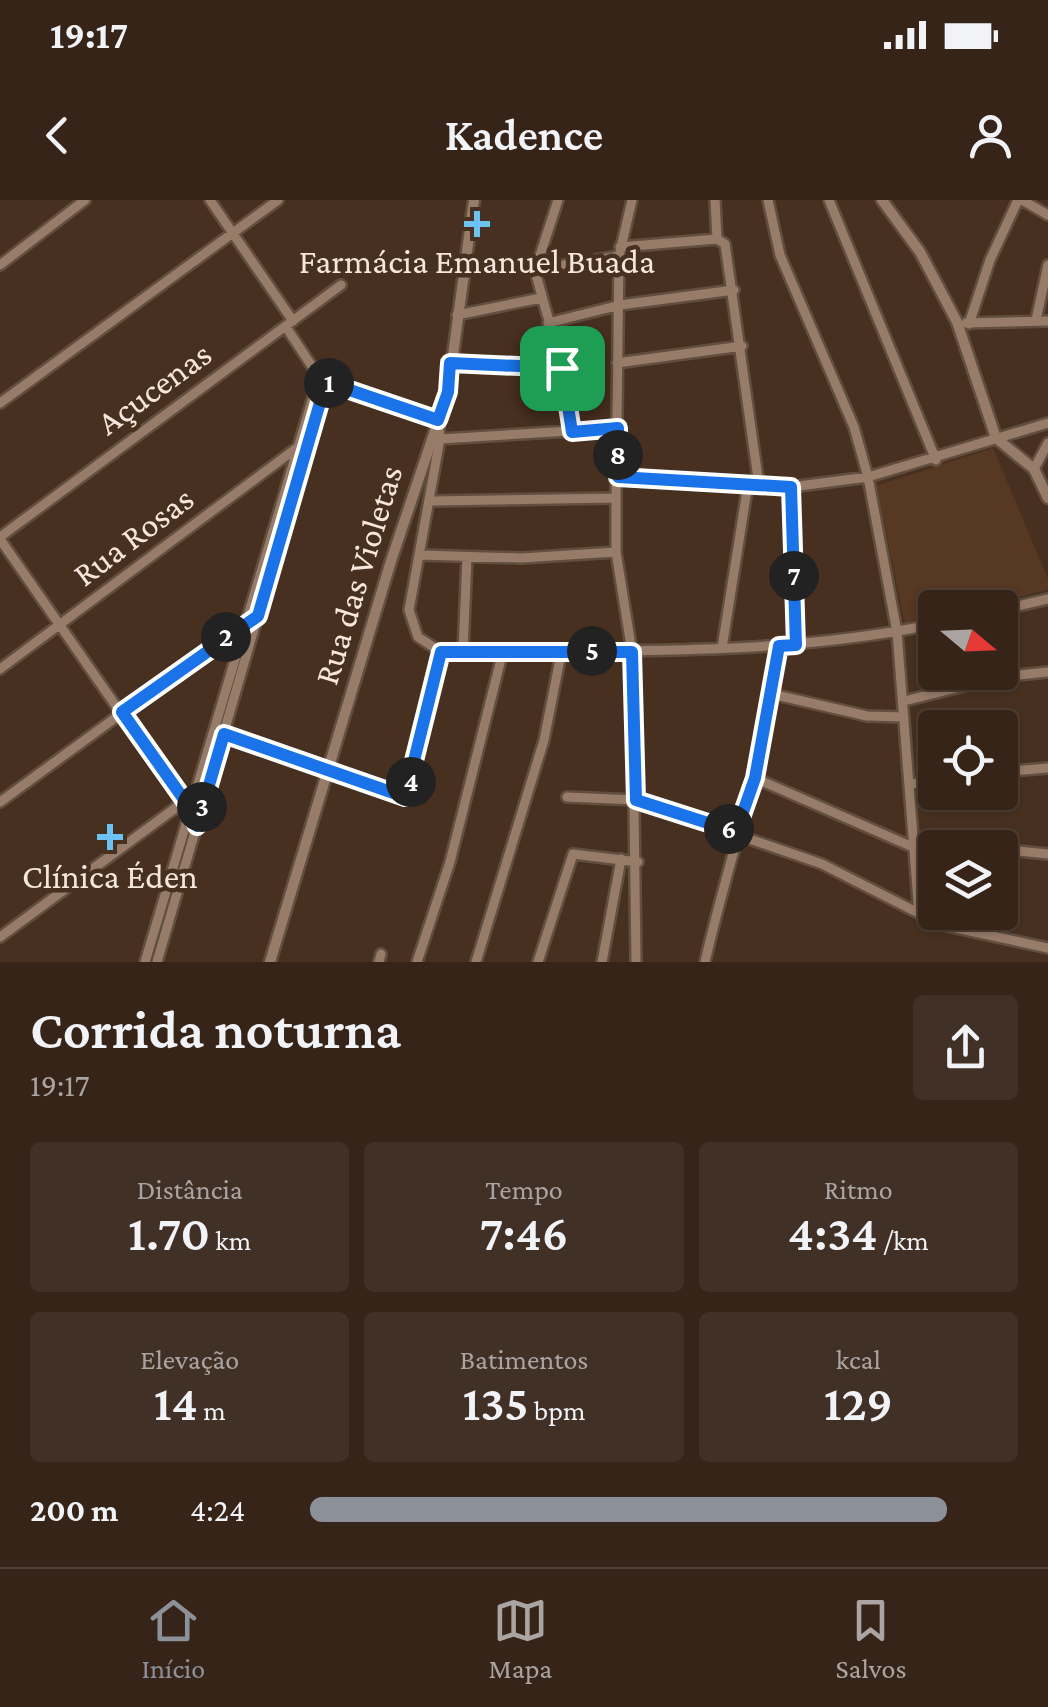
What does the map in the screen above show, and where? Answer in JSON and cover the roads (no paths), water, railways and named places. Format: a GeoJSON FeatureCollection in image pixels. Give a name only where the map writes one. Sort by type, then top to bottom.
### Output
{"type":"FeatureCollection","features":[{"type":"Feature","properties":{"kind":"street"},"geometry":{"type":"LineString","coordinates":[[63,218],[69,200]]}},
{"type":"Feature","properties":{"kind":"street"},"geometry":{"type":"LineString","coordinates":[[0,265],[85,200]]}},
{"type":"Feature","properties":{"kind":"street"},"geometry":{"type":"LineString","coordinates":[[210,200],[236,232],[321,380],[438,420]]}},
{"type":"Feature","properties":{"kind":"street"},"geometry":{"type":"LineString","coordinates":[[0,404],[278,200]]}},
{"type":"Feature","properties":{"kind":"street","name":"Rua das Violetas"},"geometry":{"type":"LineString","coordinates":[[270,962],[391,561],[448,392],[474,200]]}},
{"type":"Feature","properties":{"kind":"street"},"geometry":{"type":"LineString","coordinates":[[558,200],[535,271],[562,368],[572,432]]}},
{"type":"Feature","properties":{"kind":"street"},"geometry":{"type":"LineString","coordinates":[[632,200],[619,251],[616,552],[632,652],[638,862],[636,962]]}},
{"type":"Feature","properties":{"kind":"street"},"geometry":{"type":"LineString","coordinates":[[715,200],[717,239]]}},
{"type":"Feature","properties":{"kind":"street"},"geometry":{"type":"LineString","coordinates":[[768,200],[780,256],[847,411],[868,478],[897,632],[918,886]]}},
{"type":"Feature","properties":{"kind":"street"},"geometry":{"type":"LineString","coordinates":[[829,200],[936,460]]}},
{"type":"Feature","properties":{"kind":"street"},"geometry":{"type":"LineString","coordinates":[[882,200],[920,252],[963,323],[996,438],[1034,469],[1048,498]]}},
{"type":"Feature","properties":{"kind":"street"},"geometry":{"type":"LineString","coordinates":[[963,323],[1020,200],[1048,214]]}},
{"type":"Feature","properties":{"kind":"street"},"geometry":{"type":"LineString","coordinates":[[466,262],[506,271],[535,271],[619,251],[717,239],[725,244],[742,346],[753,484],[722,648]]}},
{"type":"Feature","properties":{"kind":"street"},"geometry":{"type":"LineString","coordinates":[[1036,320],[1048,265]]}},
{"type":"Feature","properties":{"kind":"street","name":"Açucenas"},"geometry":{"type":"LineString","coordinates":[[0,538],[341,286]]}},
{"type":"Feature","properties":{"kind":"street"},"geometry":{"type":"LineString","coordinates":[[548,323],[620,304],[734,290]]}},
{"type":"Feature","properties":{"kind":"street"},"geometry":{"type":"LineString","coordinates":[[457,315],[541,298]]}},
{"type":"Feature","properties":{"kind":"street"},"geometry":{"type":"LineString","coordinates":[[963,323],[1048,321]]}},
{"type":"Feature","properties":{"kind":"street"},"geometry":{"type":"LineString","coordinates":[[618,362],[742,346]]}},
{"type":"Feature","properties":{"kind":"street"},"geometry":{"type":"LineString","coordinates":[[450,363],[562,368]]}},
{"type":"Feature","properties":{"kind":"street"},"geometry":{"type":"LineString","coordinates":[[157,962],[224,734],[298,447],[321,380]]}},
{"type":"Feature","properties":{"kind":"street"},"geometry":{"type":"LineString","coordinates":[[145,962],[253,618],[321,380]]}},
{"type":"Feature","properties":{"kind":"street"},"geometry":{"type":"LineString","coordinates":[[618,477],[791,487],[868,478],[1048,423]]}},
{"type":"Feature","properties":{"kind":"street"},"geometry":{"type":"LineString","coordinates":[[618,428],[434,439],[431,504],[414,573],[411,624],[418,636],[441,652],[632,652],[796,645],[918,628]]}},
{"type":"Feature","properties":{"kind":"street"},"geometry":{"type":"LineString","coordinates":[[1034,469],[1048,443]]}},
{"type":"Feature","properties":{"kind":"street","name":"Rua Rosas"},"geometry":{"type":"LineString","coordinates":[[0,669],[298,447]]}},
{"type":"Feature","properties":{"kind":"street"},"geometry":{"type":"LineString","coordinates":[[791,487],[796,645]]}},
{"type":"Feature","properties":{"kind":"street"},"geometry":{"type":"LineString","coordinates":[[407,511],[431,504],[616,498]]}},
{"type":"Feature","properties":{"kind":"street"},"geometry":{"type":"LineString","coordinates":[[0,538],[58,626],[185,801],[197,826]]}},
{"type":"Feature","properties":{"kind":"street"},"geometry":{"type":"LineString","coordinates":[[420,555],[538,558],[616,552]]}},
{"type":"Feature","properties":{"kind":"street"},"geometry":{"type":"LineString","coordinates":[[463,651],[466,557]]}},
{"type":"Feature","properties":{"kind":"street"},"geometry":{"type":"LineString","coordinates":[[391,561],[414,573]]}},
{"type":"Feature","properties":{"kind":"street"},"geometry":{"type":"LineString","coordinates":[[1018,606],[1048,600]]}},
{"type":"Feature","properties":{"kind":"street"},"geometry":{"type":"LineString","coordinates":[[0,802],[253,618]]}},
{"type":"Feature","properties":{"kind":"street"},"geometry":{"type":"LineString","coordinates":[[705,962],[736,832],[755,778],[779,646]]}},
{"type":"Feature","properties":{"kind":"street"},"geometry":{"type":"LineString","coordinates":[[476,962],[544,740],[562,650]]}},
{"type":"Feature","properties":{"kind":"street"},"geometry":{"type":"LineString","coordinates":[[418,962],[454,844],[504,651]]}},
{"type":"Feature","properties":{"kind":"street"},"geometry":{"type":"LineString","coordinates":[[224,734],[405,797],[441,652]]}},
{"type":"Feature","properties":{"kind":"street"},"geometry":{"type":"LineString","coordinates":[[904,701],[1000,676],[1048,672]]}},
{"type":"Feature","properties":{"kind":"street"},"geometry":{"type":"LineString","coordinates":[[772,694],[868,716],[904,717]]}},
{"type":"Feature","properties":{"kind":"street"},"geometry":{"type":"LineString","coordinates":[[1018,770],[1048,768]]}},
{"type":"Feature","properties":{"kind":"street"},"geometry":{"type":"LineString","coordinates":[[755,778],[918,844]]}},
{"type":"Feature","properties":{"kind":"street"},"geometry":{"type":"LineString","coordinates":[[910,784],[918,783]]}},
{"type":"Feature","properties":{"kind":"street"},"geometry":{"type":"LineString","coordinates":[[566,797],[636,800],[736,832],[822,864],[918,913]]}},
{"type":"Feature","properties":{"kind":"street"},"geometry":{"type":"LineString","coordinates":[[0,937],[185,801]]}},
{"type":"Feature","properties":{"kind":"street"},"geometry":{"type":"LineString","coordinates":[[1018,851],[1048,854]]}},
{"type":"Feature","properties":{"kind":"street"},"geometry":{"type":"LineString","coordinates":[[538,962],[570,858],[578,852],[638,862]]}},
{"type":"Feature","properties":{"kind":"street"},"geometry":{"type":"LineString","coordinates":[[602,962],[621,859]]}},
{"type":"Feature","properties":{"kind":"street"},"geometry":{"type":"LineString","coordinates":[[956,930],[1048,948]]}},
{"type":"Feature","properties":{"kind":"place","name":"Farmácia Emanuel Buada"},"geometry":{"type":"Point","coordinates":[477,224]}},
{"type":"Feature","properties":{"kind":"place","name":"Clínica Éden"},"geometry":{"type":"Point","coordinates":[110,837]}}]}
